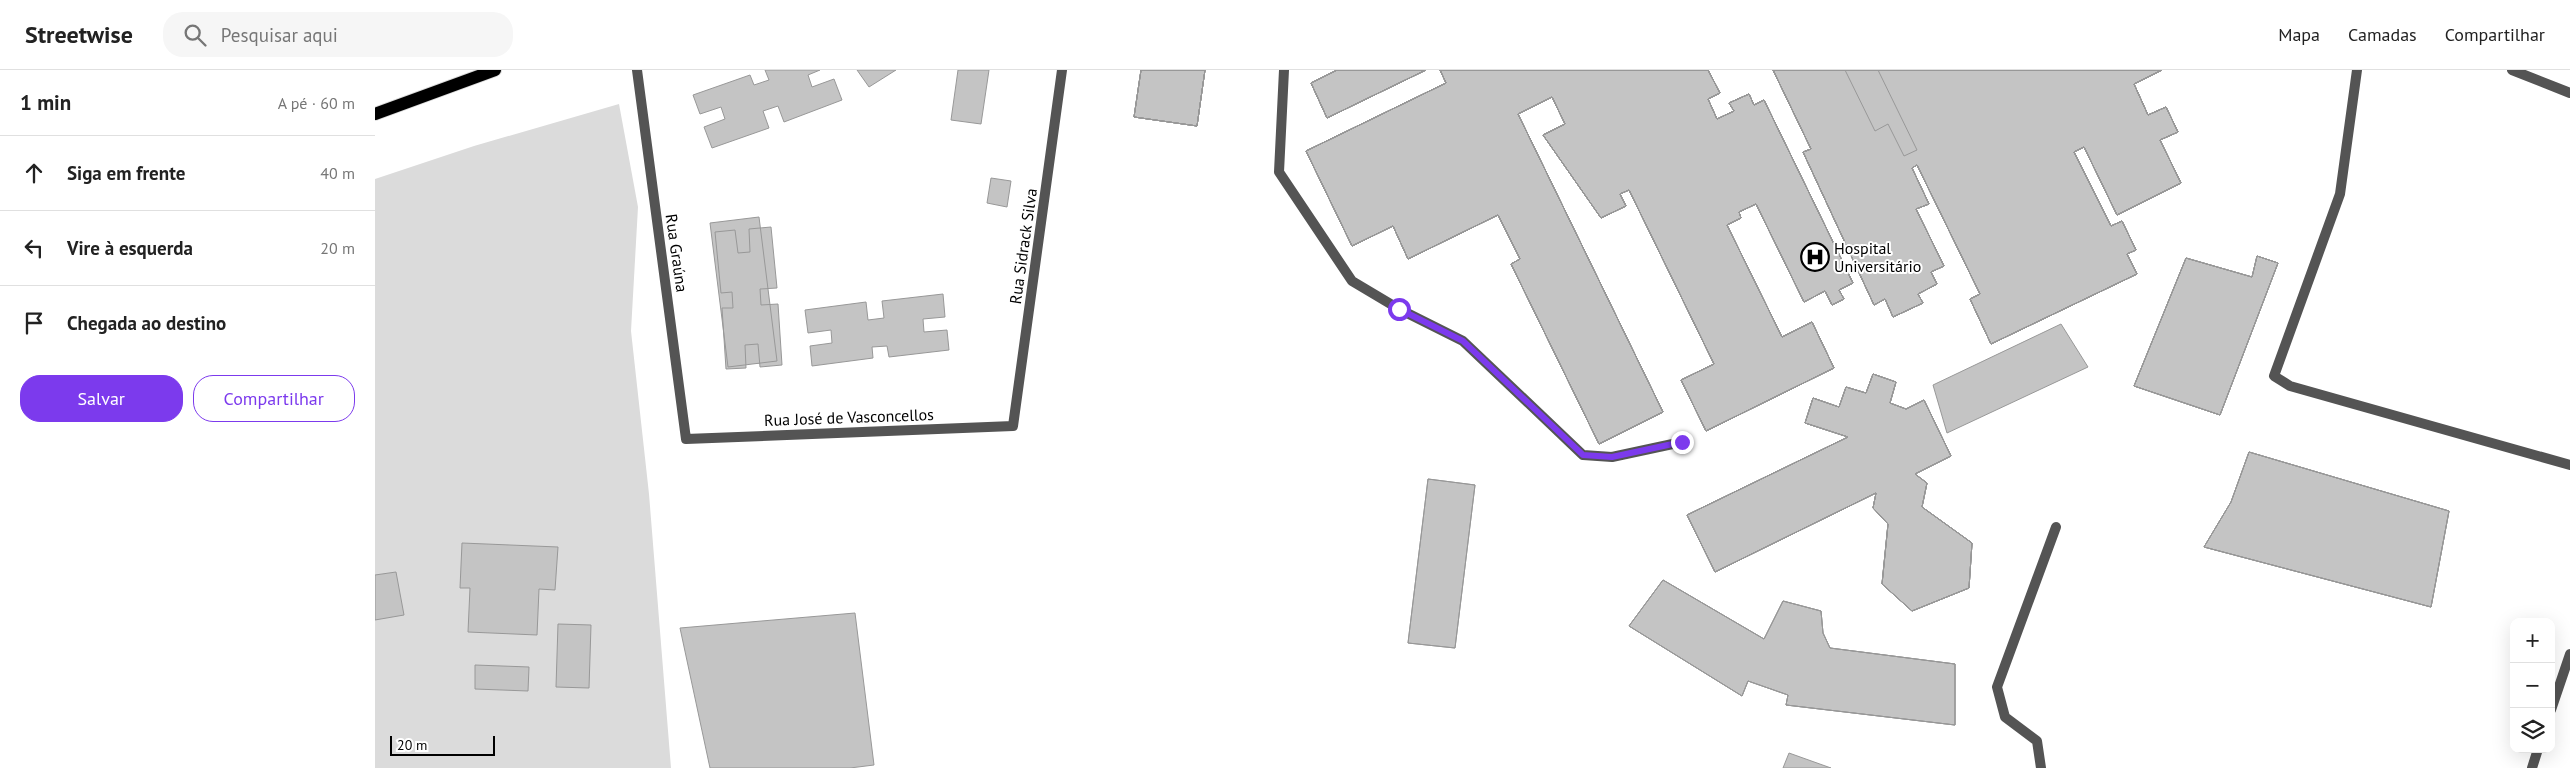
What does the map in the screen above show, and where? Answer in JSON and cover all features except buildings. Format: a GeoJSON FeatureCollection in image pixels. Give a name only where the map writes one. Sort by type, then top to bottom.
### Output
{"type":"FeatureCollection","features":[{"type":"Feature","properties":{"kind":"main road"},"geometry":{"type":"LineString","coordinates":[[375,114],[495,70]]}},
{"type":"Feature","properties":{"kind":"street","name":"Rua Graúna"},"geometry":{"type":"LineString","coordinates":[[637,70],[686,439]]}},
{"type":"Feature","properties":{"kind":"street","name":"Rua Sidrack Silva"},"geometry":{"type":"LineString","coordinates":[[1013,426],[1062,70]]}},
{"type":"Feature","properties":{"kind":"street"},"geometry":{"type":"LineString","coordinates":[[1283,70],[1279,172],[1352,281],[1399,309],[1463,341],[1583,455],[1612,457],[1682,442]]}},
{"type":"Feature","properties":{"kind":"street"},"geometry":{"type":"LineString","coordinates":[[2357,70],[2340,194],[2275,376],[2289,386],[2570,465]]}},
{"type":"Feature","properties":{"kind":"street"},"geometry":{"type":"LineString","coordinates":[[2512,70],[2570,93]]}},
{"type":"Feature","properties":{"kind":"street","name":"Rua José de Vasconcellos"},"geometry":{"type":"LineString","coordinates":[[686,439],[1013,426]]}},
{"type":"Feature","properties":{"kind":"street"},"geometry":{"type":"LineString","coordinates":[[2041,768],[2037,741],[2005,717],[1997,687],[2056,526]]}},
{"type":"Feature","properties":{"kind":"street"},"geometry":{"type":"LineString","coordinates":[[2552,708],[2570,654]]}},
{"type":"Feature","properties":{"kind":"street"},"geometry":{"type":"LineString","coordinates":[[2532,768],[2537,753]]}},
{"type":"Feature","properties":{"kind":"shaded area"},"geometry":{"type":"Polygon","coordinates":[[[619,104],[638,207],[631,331],[649,494],[671,768],[375,768],[375,179],[474,146],[619,104]]]}},
{"type":"Feature","properties":{"kind":"place","name":"Hospital Universitário"},"geometry":{"type":"Point","coordinates":[1815,257]}},
{"type":"Feature","properties":{"kind":"route"},"geometry":{"type":"LineString","coordinates":[[1399,309],[1463,341],[1583,455],[1612,457],[1682,442]]}}]}
